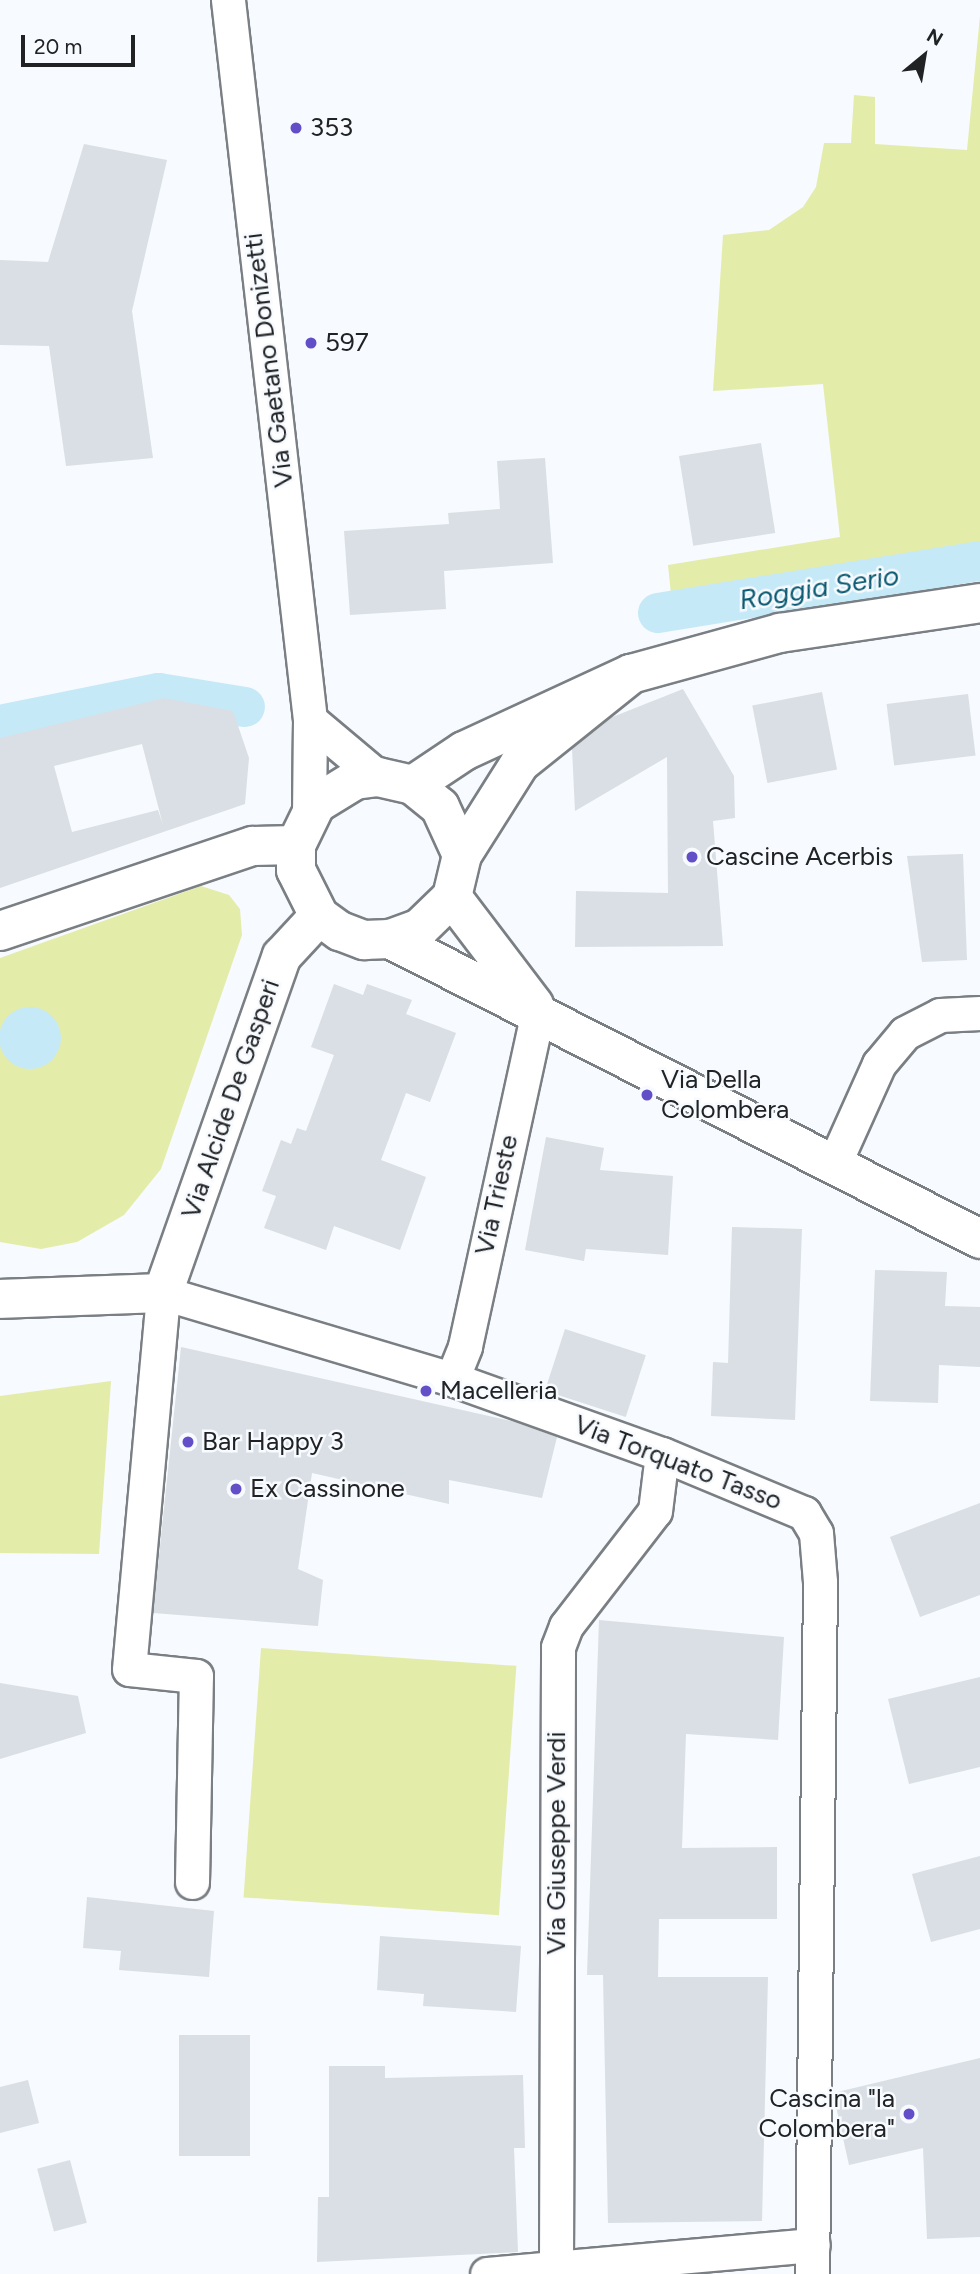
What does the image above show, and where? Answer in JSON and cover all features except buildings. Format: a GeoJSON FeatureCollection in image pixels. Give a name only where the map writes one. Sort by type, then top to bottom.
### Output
{"type":"FeatureCollection","features":[{"type":"Feature","properties":{"kind":"street","name":"Via Gaetano Donizetti"},"geometry":{"type":"LineString","coordinates":[[228,0],[310,720],[303,829]]}},
{"type":"Feature","properties":{"kind":"street"},"geometry":{"type":"LineString","coordinates":[[0,931],[303,829],[334,789],[395,781],[631,674],[780,633],[980,603]]}},
{"type":"Feature","properties":{"kind":"street"},"geometry":{"type":"LineString","coordinates":[[303,829],[304,895],[318,916],[364,940],[390,939],[420,928],[452,897],[462,855],[520,763],[631,674]]}},
{"type":"Feature","properties":{"kind":"street"},"geometry":{"type":"LineString","coordinates":[[310,720],[395,781],[440,807],[462,855]]}},
{"type":"Feature","properties":{"kind":"street"},"geometry":{"type":"LineString","coordinates":[[452,897],[538,1010]]}},
{"type":"Feature","properties":{"kind":"street","name":"Via Alcide De Gasperi"},"geometry":{"type":"LineString","coordinates":[[163,1293],[282,956],[318,916]]}},
{"type":"Feature","properties":{"kind":"street"},"geometry":{"type":"LineString","coordinates":[[390,939],[538,1010],[980,1239]]}},
{"type":"Feature","properties":{"kind":"street","name":"Via Trieste"},"geometry":{"type":"LineString","coordinates":[[452,1380],[465,1346],[538,1010]]}},
{"type":"Feature","properties":{"kind":"street"},"geometry":{"type":"LineString","coordinates":[[834,1164],[879,1064],[905,1033],[940,1015],[980,1013]]}},
{"type":"Feature","properties":{"kind":"street"},"geometry":{"type":"LineString","coordinates":[[0,1299],[163,1293],[129,1670],[196,1676],[192,1882]]}},
{"type":"Feature","properties":{"kind":"street","name":"Via Torquato Tasso"},"geometry":{"type":"LineString","coordinates":[[163,1293],[452,1380],[662,1454],[786,1503],[804,1513],[816,1532],[813,2260]]}},
{"type":"Feature","properties":{"kind":"street","name":"Via Giuseppe Verdi"},"geometry":{"type":"LineString","coordinates":[[556,2264],[558,1647],[566,1626],[655,1511],[662,1454]]}},
{"type":"Feature","properties":{"kind":"street"},"geometry":{"type":"LineString","coordinates":[[487,2274],[556,2264],[813,2260]]}},
{"type":"Feature","properties":{"kind":"green space"},"geometry":{"type":"Polygon","coordinates":[[[980,16],[980,571],[674,623],[668,565],[840,537],[823,384],[713,391],[723,235],[769,230],[803,207],[816,187],[824,143],[851,143],[854,95],[875,97],[875,144],[967,150],[980,16]]]}},
{"type":"Feature","properties":{"kind":"green space"},"geometry":{"type":"Polygon","coordinates":[[[201,886],[229,895],[240,909],[242,935],[161,1169],[124,1215],[77,1242],[41,1249],[0,1242],[0,958],[201,886]]]}},
{"type":"Feature","properties":{"kind":"green space"},"geometry":{"type":"Polygon","coordinates":[[[111,1381],[99,1554],[0,1553],[0,1396],[111,1381]]]}},
{"type":"Feature","properties":{"kind":"green space"},"geometry":{"type":"Polygon","coordinates":[[[261,1648],[516,1666],[499,1915],[244,1897],[261,1648]]]}},
{"type":"Feature","properties":{"kind":"water"},"geometry":{"type":"Polygon","coordinates":[[[30,1007],[52,1016],[61,1038],[52,1060],[30,1069],[8,1060],[-1,1038],[8,1016],[30,1007]]]}},
{"type":"Feature","properties":{"kind":"waterway","name":"Roggia Serio"},"geometry":{"type":"LineString","coordinates":[[658,613],[980,561]]}},
{"type":"Feature","properties":{"kind":"waterway","name":"Roggia Serio"},"geometry":{"type":"LineString","coordinates":[[0,725],[159,693],[245,707]]}},
{"type":"Feature","properties":{"kind":"place","name":"353"},"geometry":{"type":"Point","coordinates":[296,128]}},
{"type":"Feature","properties":{"kind":"place","name":"597"},"geometry":{"type":"Point","coordinates":[311,343]}},
{"type":"Feature","properties":{"kind":"place","name":"Cascine Acerbis"},"geometry":{"type":"Point","coordinates":[692,857]}},
{"type":"Feature","properties":{"kind":"place","name":"Via Della Colombera"},"geometry":{"type":"Point","coordinates":[647,1095]}},
{"type":"Feature","properties":{"kind":"place","name":"Macelleria"},"geometry":{"type":"Point","coordinates":[426,1391]}},
{"type":"Feature","properties":{"kind":"place","name":"Bar Happy 3"},"geometry":{"type":"Point","coordinates":[188,1442]}},
{"type":"Feature","properties":{"kind":"place","name":"Ex Cassinone"},"geometry":{"type":"Point","coordinates":[236,1489]}},
{"type":"Feature","properties":{"kind":"place","name":"Cascina \"la Colombera\""},"geometry":{"type":"Point","coordinates":[909,2114]}}]}
